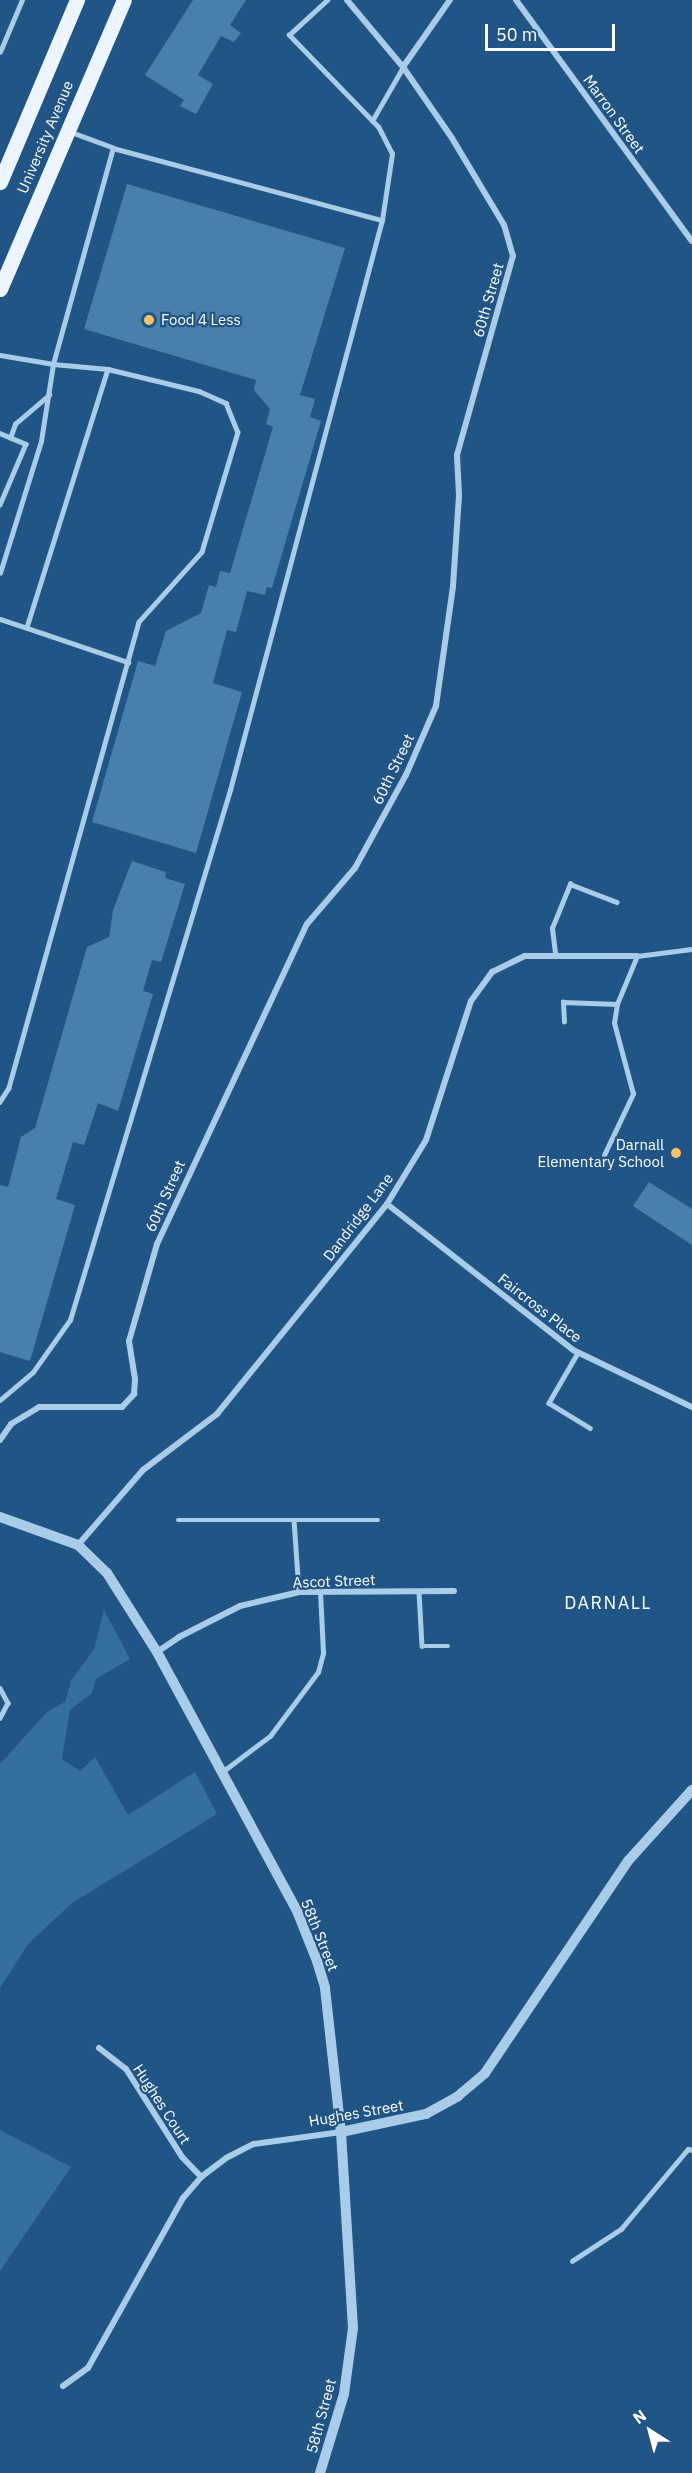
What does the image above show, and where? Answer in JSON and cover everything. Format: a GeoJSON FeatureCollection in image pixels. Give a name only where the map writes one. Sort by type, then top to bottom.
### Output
{"type":"FeatureCollection","features":[{"type":"Feature","properties":{"kind":"main road","name":"University Avenue"},"geometry":{"type":"LineString","coordinates":[[0,182],[78,0]]}},
{"type":"Feature","properties":{"kind":"main road","name":"University Avenue"},"geometry":{"type":"LineString","coordinates":[[0,289],[124,0]]}},
{"type":"Feature","properties":{"kind":"street","name":"60th Street"},"geometry":{"type":"LineString","coordinates":[[0,1440],[11,1424],[39,1407],[122,1407],[134,1394],[135,1379],[129,1341],[157,1244],[306,924],[355,868],[406,775],[436,706],[453,586],[459,495],[457,455],[513,256],[504,225],[403,67],[347,0]]}},
{"type":"Feature","properties":{"kind":"street"},"geometry":{"type":"LineString","coordinates":[[403,67],[450,0]]}},
{"type":"Feature","properties":{"kind":"street","name":"Marron Street"},"geometry":{"type":"LineString","coordinates":[[516,0],[692,241]]}},
{"type":"Feature","properties":{"kind":"street","name":"Dandridge Lane"},"geometry":{"type":"LineString","coordinates":[[78,1545],[143,1470],[217,1414],[387,1204],[426,1140],[471,1001],[492,972],[525,956],[555,953],[637,956]]}},
{"type":"Feature","properties":{"kind":"street","name":"Faircross Place"},"geometry":{"type":"LineString","coordinates":[[387,1204],[578,1353],[692,1407]]}},
{"type":"Feature","properties":{"kind":"street","name":"58th Street"},"geometry":{"type":"LineString","coordinates":[[0,1517],[78,1545],[107,1573],[158,1652],[220,1774],[297,1911],[317,1961],[325,1988],[341,2132],[353,2328],[344,2394],[320,2473]]}},
{"type":"Feature","properties":{"kind":"street","name":"Ascot Street"},"geometry":{"type":"LineString","coordinates":[[158,1652],[179,1637],[240,1606],[299,1592],[454,1591]]}},
{"type":"Feature","properties":{"kind":"street","name":"Hughes Street"},"geometry":{"type":"LineString","coordinates":[[63,2386],[88,2368],[183,2198],[201,2177],[226,2158],[254,2144],[341,2132],[426,2114],[458,2096],[485,2073],[628,1861],[692,1790]]}},
{"type":"Feature","properties":{"kind":"street","name":"Hughes Court"},"geometry":{"type":"LineString","coordinates":[[99,2048],[126,2069],[182,2157],[201,2177]]}},
{"type":"Feature","properties":{"kind":"lane"},"geometry":{"type":"LineString","coordinates":[[0,52],[22,0]]}},
{"type":"Feature","properties":{"kind":"lane"},"geometry":{"type":"LineString","coordinates":[[0,1400],[33,1372],[70,1320],[230,790],[382,220],[392,154],[372,121],[289,35],[327,0]]}},
{"type":"Feature","properties":{"kind":"lane"},"geometry":{"type":"LineString","coordinates":[[372,121],[403,67]]}},
{"type":"Feature","properties":{"kind":"lane"},"geometry":{"type":"LineString","coordinates":[[67,131],[113,148],[382,220]]}},
{"type":"Feature","properties":{"kind":"lane"},"geometry":{"type":"LineString","coordinates":[[0,573],[41,441],[53,364],[113,148]]}},
{"type":"Feature","properties":{"kind":"lane"},"geometry":{"type":"LineString","coordinates":[[0,355],[53,364],[108,369],[199,391],[225,403],[238,432],[202,552],[139,622],[9,1088],[0,1102]]}},
{"type":"Feature","properties":{"kind":"lane"},"geometry":{"type":"LineString","coordinates":[[27,628],[108,369]]}},
{"type":"Feature","properties":{"kind":"lane"},"geometry":{"type":"LineString","coordinates":[[10,438],[15,424],[49,395]]}},
{"type":"Feature","properties":{"kind":"lane"},"geometry":{"type":"LineString","coordinates":[[0,433],[26,444],[0,505]]}},
{"type":"Feature","properties":{"kind":"lane"},"geometry":{"type":"LineString","coordinates":[[7,469],[13,476]]}},
{"type":"Feature","properties":{"kind":"lane"},"geometry":{"type":"LineString","coordinates":[[0,619],[128,662]]}},
{"type":"Feature","properties":{"kind":"lane"},"geometry":{"type":"LineString","coordinates":[[555,953],[552,928],[570,884],[617,902]]}},
{"type":"Feature","properties":{"kind":"lane"},"geometry":{"type":"LineString","coordinates":[[604,1155],[633,1094],[614,1023],[617,1004],[637,956],[692,949]]}},
{"type":"Feature","properties":{"kind":"lane"},"geometry":{"type":"LineString","coordinates":[[564,1023],[563,1002],[617,1004]]}},
{"type":"Feature","properties":{"kind":"lane"},"geometry":{"type":"LineString","coordinates":[[578,1353],[549,1403],[590,1428]]}},
{"type":"Feature","properties":{"kind":"lane"},"geometry":{"type":"LineString","coordinates":[[178,1520],[378,1520]]}},
{"type":"Feature","properties":{"kind":"lane"},"geometry":{"type":"LineString","coordinates":[[294,1520],[299,1592]]}},
{"type":"Feature","properties":{"kind":"lane"},"geometry":{"type":"LineString","coordinates":[[220,1774],[270,1736],[318,1672],[323,1653],[320,1592]]}},
{"type":"Feature","properties":{"kind":"lane"},"geometry":{"type":"LineString","coordinates":[[419,1592],[422,1646],[448,1646]]}},
{"type":"Feature","properties":{"kind":"lane"},"geometry":{"type":"LineString","coordinates":[[0,1688],[8,1703],[0,1718]]}},
{"type":"Feature","properties":{"kind":"lane"},"geometry":{"type":"LineString","coordinates":[[572,2261],[621,2229],[688,2149],[692,2150]]}},
{"type":"Feature","properties":{"kind":"shaded area"},"geometry":{"type":"Polygon","coordinates":[[[104,1610],[130,1659],[96,1679],[92,1693],[70,1710],[62,1759],[80,1771],[95,1757],[128,1815],[195,1772],[217,1814],[72,1903],[28,1944],[0,1988],[0,1764],[47,1712],[65,1702],[71,1681],[94,1649],[104,1610]]]}},
{"type":"Feature","properties":{"kind":"shaded area"},"geometry":{"type":"Polygon","coordinates":[[[0,2130],[71,2167],[0,2271],[0,2130]]]}},
{"type":"Feature","properties":{"kind":"building"},"geometry":{"type":"Polygon","coordinates":[[[193,0],[246,0],[230,25],[241,33],[234,42],[221,36],[198,75],[213,84],[196,114],[180,106],[184,100],[145,75],[193,0]]]}},
{"type":"Feature","properties":{"kind":"building"},"geometry":{"type":"Polygon","coordinates":[[[127,184],[345,248],[300,395],[315,399],[310,417],[321,421],[272,588],[267,587],[265,595],[247,591],[236,632],[227,630],[213,683],[242,692],[196,853],[92,822],[138,661],[155,666],[166,631],[201,613],[209,585],[216,587],[220,571],[230,573],[273,427],[266,424],[270,409],[254,390],[256,380],[84,329],[127,184]]]}},
{"type":"Feature","properties":{"kind":"building"},"geometry":{"type":"Polygon","coordinates":[[[132,861],[166,872],[165,878],[185,884],[161,962],[152,960],[143,991],[153,994],[118,1111],[98,1103],[84,1145],[73,1142],[56,1199],[75,1205],[30,1361],[0,1352],[0,1185],[8,1187],[21,1137],[35,1128],[87,947],[109,937],[113,910],[132,861]]]}},
{"type":"Feature","properties":{"kind":"building"},"geometry":{"type":"Polygon","coordinates":[[[649,1182],[692,1209],[692,1245],[633,1206],[649,1182]]]}},
{"type":"Feature","properties":{"kind":"place","name":"Food 4 Less"},"geometry":{"type":"Point","coordinates":[149,320]}},
{"type":"Feature","properties":{"kind":"place","name":"Darnall Elementary School"},"geometry":{"type":"Point","coordinates":[676,1153]}},
{"type":"Feature","properties":{"kind":"district","name":"DARNALL"},"geometry":{"type":"Point","coordinates":[608,1603]}}]}
